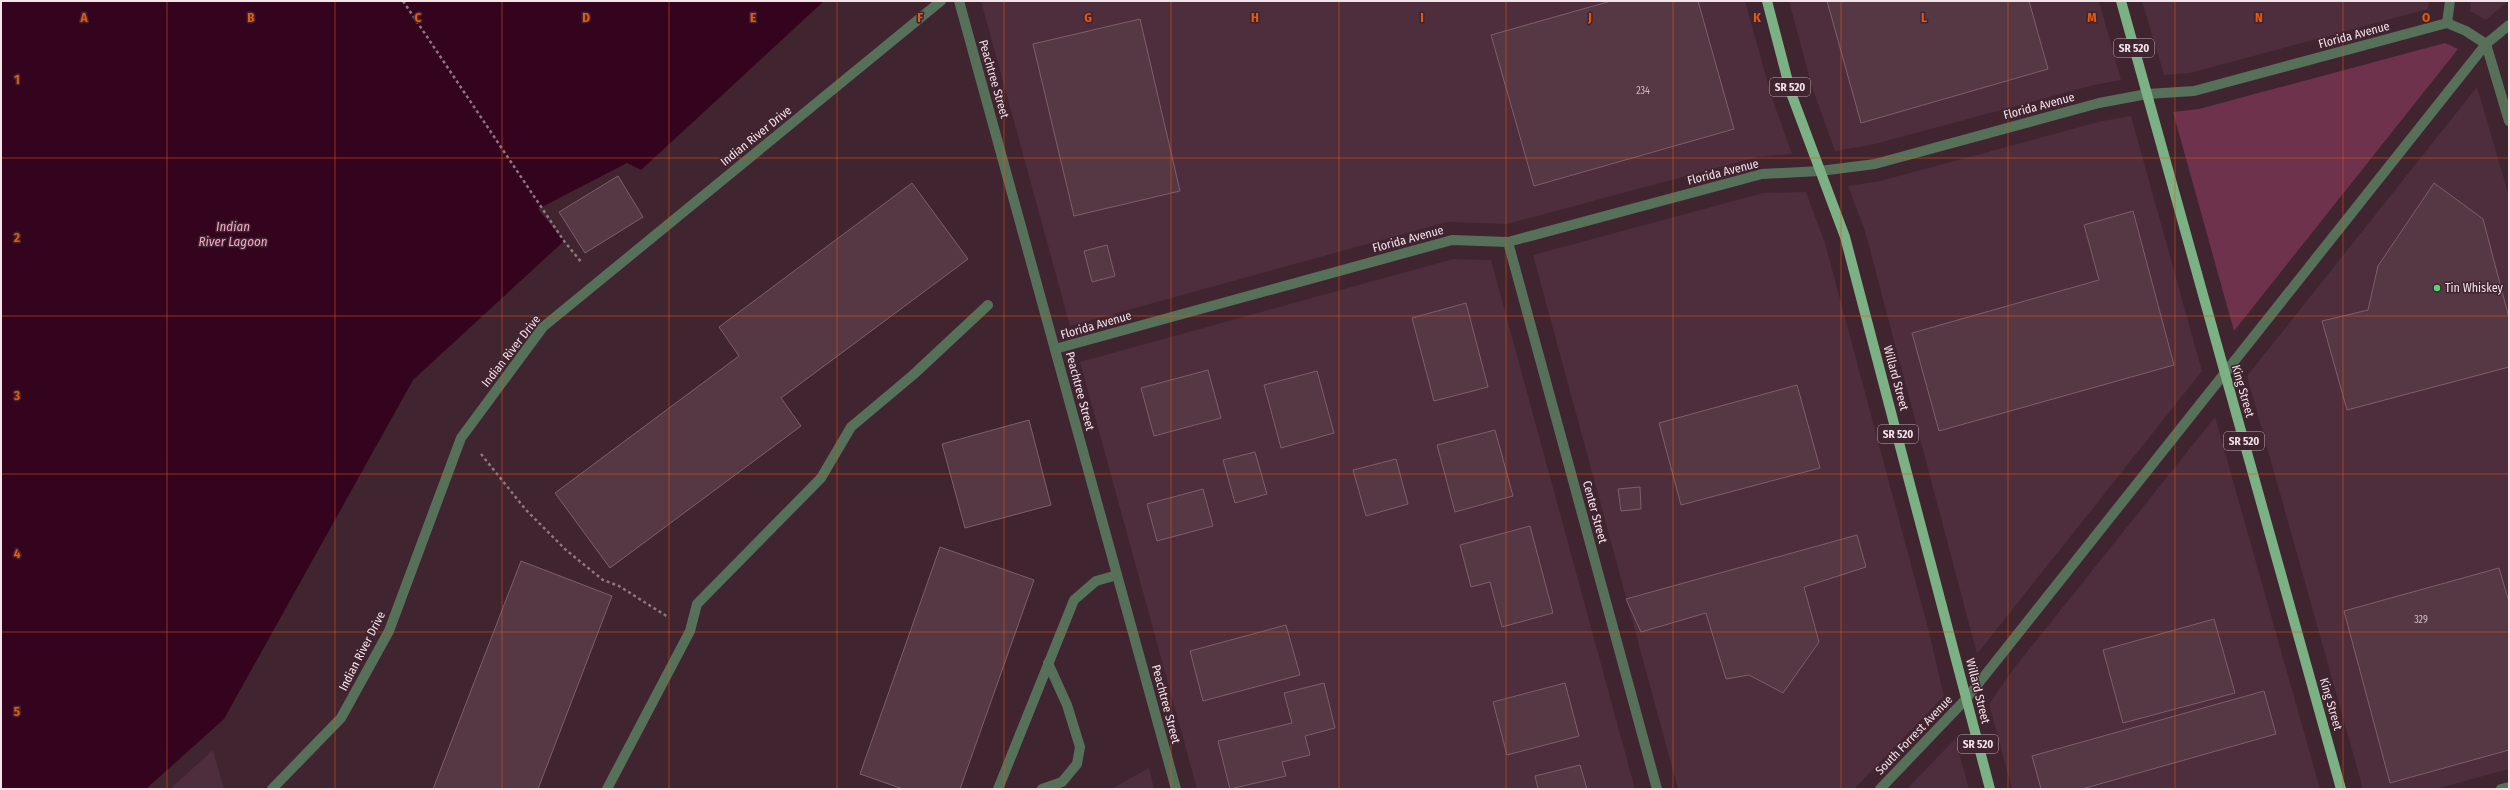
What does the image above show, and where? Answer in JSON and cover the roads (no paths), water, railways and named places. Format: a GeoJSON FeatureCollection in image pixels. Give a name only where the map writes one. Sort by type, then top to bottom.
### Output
{"type":"FeatureCollection","features":[{"type":"Feature","properties":{"kind":"main road","name":"Willard Street"},"geometry":{"type":"LineString","coordinates":[[1767,1],[1791,93],[1845,236],[1946,615],[1966,699],[1990,789]]}},
{"type":"Feature","properties":{"kind":"main road","name":"King Street"},"geometry":{"type":"LineString","coordinates":[[2121,1],[2341,789]]}},
{"type":"Feature","properties":{"kind":"street","name":"Indian River Drive"},"geometry":{"type":"LineString","coordinates":[[272,789],[341,718],[389,631],[461,438],[543,327],[941,1]]}},
{"type":"Feature","properties":{"kind":"street","name":"Peachtree Street"},"geometry":{"type":"LineString","coordinates":[[959,1],[1176,789]]}},
{"type":"Feature","properties":{"kind":"street"},"geometry":{"type":"LineString","coordinates":[[2450,1],[2447,23],[2466,31],[2486,44],[2509,121]]}},
{"type":"Feature","properties":{"kind":"street","name":"Florida Avenue"},"geometry":{"type":"LineString","coordinates":[[1056,349],[1452,240],[1508,242],[1762,174],[1820,171],[1875,164],[2099,103],[2147,94],[2194,91],[2447,23]]}},
{"type":"Feature","properties":{"kind":"street"},"geometry":{"type":"LineString","coordinates":[[2486,44],[2509,25]]}},
{"type":"Feature","properties":{"kind":"street","name":"South Forrest Avenue"},"geometry":{"type":"LineString","coordinates":[[1880,789],[1966,699],[2486,44]]}},
{"type":"Feature","properties":{"kind":"street","name":"Center Street"},"geometry":{"type":"LineString","coordinates":[[1508,242],[1657,789]]}},
{"type":"Feature","properties":{"kind":"street"},"geometry":{"type":"LineString","coordinates":[[607,789],[690,631],[697,604],[821,478],[851,427],[912,375],[988,305]]}},
{"type":"Feature","properties":{"kind":"street"},"geometry":{"type":"LineString","coordinates":[[998,789],[1074,600],[1096,581],[1117,575]]}},
{"type":"Feature","properties":{"kind":"street"},"geometry":{"type":"LineString","coordinates":[[1042,789],[1062,782],[1077,764],[1080,747],[1067,705],[1048,662]]}},
{"type":"Feature","properties":{"kind":"street"},"geometry":{"type":"LineString","coordinates":[[2501,789],[2509,787]]}},
{"type":"Feature","properties":{"kind":"water","name":"Indian River Lagoon"},"geometry":{"type":"Polygon","coordinates":[[[1,1],[824,1],[641,170],[627,163],[538,209],[564,241],[413,380],[224,719],[146,789],[1,789],[1,1]]]}},
{"type":"Feature","properties":{"kind":"place","name":"Tin Whiskey"},"geometry":{"type":"Point","coordinates":[2437,288]}}]}
